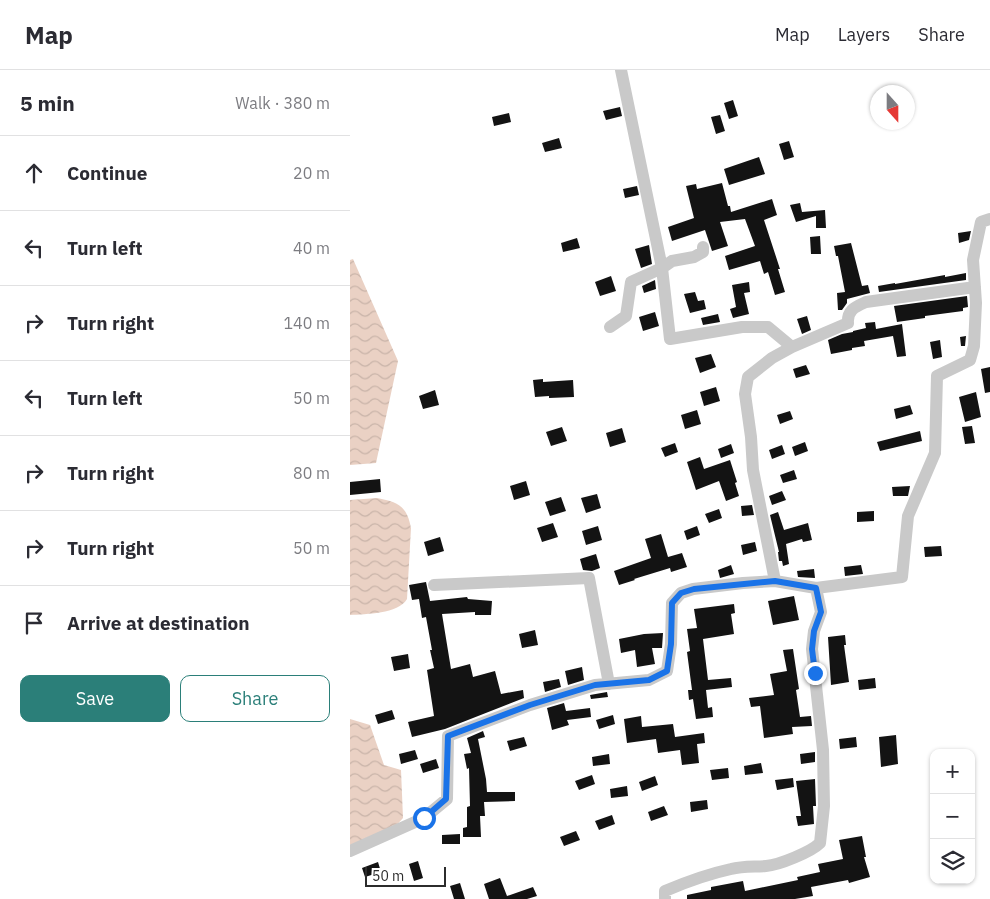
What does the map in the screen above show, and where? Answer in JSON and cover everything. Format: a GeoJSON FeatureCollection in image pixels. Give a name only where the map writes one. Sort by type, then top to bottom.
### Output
{"type":"FeatureCollection","features":[{"type":"Feature","properties":{"kind":"street"},"geometry":{"type":"LineString","coordinates":[[621,70],[662,268],[670,339],[742,327],[768,328],[792,347]]}},
{"type":"Feature","properties":{"kind":"street"},"geometry":{"type":"LineString","coordinates":[[350,851],[424,818],[446,799],[448,736],[530,705],[595,685],[649,680],[667,671],[671,644],[672,603],[681,593],[694,589],[775,581],[816,588],[902,577],[908,516],[935,452],[937,376],[970,360],[974,346],[976,303],[973,260],[981,222],[990,219]]}},
{"type":"Feature","properties":{"kind":"street"},"geometry":{"type":"LineString","coordinates":[[610,327],[626,316],[631,282],[662,268],[672,261],[703,252],[703,247]]}},
{"type":"Feature","properties":{"kind":"street"},"geometry":{"type":"LineString","coordinates":[[775,581],[754,480],[744,394],[748,377],[772,358],[792,347],[848,323],[848,317],[852,308],[866,302],[975,288]]}},
{"type":"Feature","properties":{"kind":"street"},"geometry":{"type":"LineString","coordinates":[[434,584],[589,578],[609,684]]}},
{"type":"Feature","properties":{"kind":"street"},"geometry":{"type":"LineString","coordinates":[[665,899],[665,891],[691,880],[732,869],[768,866],[817,846],[820,843],[824,806],[822,750],[812,649],[814,631],[821,612],[816,588]]}},
{"type":"Feature","properties":{"kind":"water"},"geometry":{"type":"Polygon","coordinates":[[[353,259],[398,361],[376,463],[350,465],[350,260],[353,259]]]}},
{"type":"Feature","properties":{"kind":"water"},"geometry":{"type":"Polygon","coordinates":[[[377,498],[396,503],[404,510],[409,521],[411,528],[407,599],[397,608],[350,615],[350,500],[377,498]]]}},
{"type":"Feature","properties":{"kind":"water"},"geometry":{"type":"Polygon","coordinates":[[[350,719],[370,725],[384,765],[401,770],[403,818],[394,828],[350,845],[350,719]]]}},
{"type":"Feature","properties":{"kind":"building"},"geometry":{"type":"Polygon","coordinates":[[[733,100],[738,116],[729,119],[724,103],[733,100]]]}},
{"type":"Feature","properties":{"kind":"building"},"geometry":{"type":"Polygon","coordinates":[[[620,107],[622,116],[606,120],[603,111],[620,107]]]}},
{"type":"Feature","properties":{"kind":"building"},"geometry":{"type":"Polygon","coordinates":[[[509,113],[511,122],[494,126],[492,117],[509,113]]]}},
{"type":"Feature","properties":{"kind":"building"},"geometry":{"type":"Polygon","coordinates":[[[720,115],[725,131],[716,134],[711,117],[720,115]]]}},
{"type":"Feature","properties":{"kind":"building"},"geometry":{"type":"Polygon","coordinates":[[[559,138],[562,148],[545,152],[542,143],[559,138]]]}},
{"type":"Feature","properties":{"kind":"building"},"geometry":{"type":"Polygon","coordinates":[[[789,141],[794,157],[784,160],[779,144],[789,141]]]}},
{"type":"Feature","properties":{"kind":"building"},"geometry":{"type":"Polygon","coordinates":[[[759,157],[765,174],[729,185],[724,169],[759,157]]]}},
{"type":"Feature","properties":{"kind":"building"},"geometry":{"type":"Polygon","coordinates":[[[722,183],[731,212],[772,199],[777,215],[764,220],[780,269],[778,269],[785,292],[775,295],[768,272],[764,274],[760,261],[729,270],[725,256],[755,246],[745,219],[720,222],[728,246],[712,251],[705,230],[672,241],[668,227],[694,218],[686,186],[696,184],[697,189],[722,183]]]}},
{"type":"Feature","properties":{"kind":"building"},"geometry":{"type":"Polygon","coordinates":[[[637,186],[639,195],[625,198],[623,189],[637,186]]]}},
{"type":"Feature","properties":{"kind":"building"},"geometry":{"type":"Polygon","coordinates":[[[800,203],[802,212],[825,210],[826,228],[816,228],[816,216],[796,222],[790,205],[800,203]]]}},
{"type":"Feature","properties":{"kind":"building"},"geometry":{"type":"Polygon","coordinates":[[[971,231],[969,240],[959,243],[958,233],[971,231]]]}},
{"type":"Feature","properties":{"kind":"building"},"geometry":{"type":"Polygon","coordinates":[[[820,236],[821,254],[811,254],[810,237],[820,236]]]}},
{"type":"Feature","properties":{"kind":"building"},"geometry":{"type":"Polygon","coordinates":[[[577,238],[580,248],[563,252],[561,243],[577,238]]]}},
{"type":"Feature","properties":{"kind":"building"},"geometry":{"type":"Polygon","coordinates":[[[851,243],[862,286],[868,285],[870,293],[847,299],[847,303],[842,310],[838,310],[837,293],[845,292],[838,256],[836,256],[834,246],[851,243]]]}},
{"type":"Feature","properties":{"kind":"building"},"geometry":{"type":"Polygon","coordinates":[[[649,245],[652,264],[641,268],[635,249],[649,245]]]}},
{"type":"Feature","properties":{"kind":"building"},"geometry":{"type":"Polygon","coordinates":[[[966,273],[966,280],[879,292],[878,286],[966,273]]]}},
{"type":"Feature","properties":{"kind":"building"},"geometry":{"type":"Polygon","coordinates":[[[611,276],[616,291],[600,296],[595,282],[611,276]]]}},
{"type":"Feature","properties":{"kind":"building"},"geometry":{"type":"Polygon","coordinates":[[[655,280],[656,289],[644,293],[642,286],[655,280]]]}},
{"type":"Feature","properties":{"kind":"building"},"geometry":{"type":"Polygon","coordinates":[[[749,282],[750,292],[744,293],[749,314],[733,318],[730,309],[736,307],[732,285],[749,282]]]}},
{"type":"Feature","properties":{"kind":"building"},"geometry":{"type":"Polygon","coordinates":[[[695,292],[698,301],[704,300],[706,309],[690,313],[684,294],[695,292]]]}},
{"type":"Feature","properties":{"kind":"building"},"geometry":{"type":"Polygon","coordinates":[[[967,296],[968,307],[963,308],[963,311],[897,322],[894,306],[967,296]]]}},
{"type":"Feature","properties":{"kind":"building"},"geometry":{"type":"Polygon","coordinates":[[[655,312],[659,326],[643,331],[639,317],[655,312]]]}},
{"type":"Feature","properties":{"kind":"building"},"geometry":{"type":"Polygon","coordinates":[[[718,314],[720,322],[703,325],[701,318],[718,314]]]}},
{"type":"Feature","properties":{"kind":"building"},"geometry":{"type":"Polygon","coordinates":[[[807,316],[811,330],[802,334],[797,319],[807,316]]]}},
{"type":"Feature","properties":{"kind":"building"},"geometry":{"type":"Polygon","coordinates":[[[875,322],[876,329],[902,324],[906,356],[897,357],[893,336],[864,341],[865,346],[831,354],[828,340],[842,334],[866,328],[865,323],[875,322]]]}},
{"type":"Feature","properties":{"kind":"building"},"geometry":{"type":"Polygon","coordinates":[[[966,336],[965,346],[961,346],[960,337],[966,336]]]}},
{"type":"Feature","properties":{"kind":"building"},"geometry":{"type":"Polygon","coordinates":[[[940,340],[942,357],[933,359],[930,342],[940,340]]]}},
{"type":"Feature","properties":{"kind":"building"},"geometry":{"type":"Polygon","coordinates":[[[711,354],[716,367],[700,373],[695,358],[711,354]]]}},
{"type":"Feature","properties":{"kind":"building"},"geometry":{"type":"Polygon","coordinates":[[[806,365],[810,374],[796,378],[793,369],[806,365]]]}},
{"type":"Feature","properties":{"kind":"building"},"geometry":{"type":"Polygon","coordinates":[[[990,367],[990,392],[985,393],[981,369],[990,367]]]}},
{"type":"Feature","properties":{"kind":"building"},"geometry":{"type":"Polygon","coordinates":[[[543,379],[543,382],[573,380],[574,397],[535,397],[533,380],[543,379]]]}},
{"type":"Feature","properties":{"kind":"building"},"geometry":{"type":"Polygon","coordinates":[[[716,387],[720,401],[704,406],[700,392],[716,387]]]}},
{"type":"Feature","properties":{"kind":"building"},"geometry":{"type":"Polygon","coordinates":[[[435,390],[439,405],[423,409],[419,396],[435,390]]]}},
{"type":"Feature","properties":{"kind":"building"},"geometry":{"type":"Polygon","coordinates":[[[976,392],[981,417],[965,422],[959,397],[976,392]]]}},
{"type":"Feature","properties":{"kind":"building"},"geometry":{"type":"Polygon","coordinates":[[[910,405],[913,414],[896,419],[894,409],[910,405]]]}},
{"type":"Feature","properties":{"kind":"building"},"geometry":{"type":"Polygon","coordinates":[[[697,410],[701,424],[685,429],[681,415],[697,410]]]}},
{"type":"Feature","properties":{"kind":"building"},"geometry":{"type":"Polygon","coordinates":[[[790,411],[793,419],[780,424],[777,415],[790,411]]]}},
{"type":"Feature","properties":{"kind":"building"},"geometry":{"type":"Polygon","coordinates":[[[972,426],[975,443],[965,444],[962,427],[972,426]]]}},
{"type":"Feature","properties":{"kind":"building"},"geometry":{"type":"Polygon","coordinates":[[[562,427],[567,441],[551,446],[546,432],[562,427]]]}},
{"type":"Feature","properties":{"kind":"building"},"geometry":{"type":"Polygon","coordinates":[[[622,428],[626,442],[610,447],[606,433],[622,428]]]}},
{"type":"Feature","properties":{"kind":"building"},"geometry":{"type":"Polygon","coordinates":[[[920,431],[922,441],[880,451],[877,442],[920,431]]]}},
{"type":"Feature","properties":{"kind":"building"},"geometry":{"type":"Polygon","coordinates":[[[805,442],[808,451],[795,456],[792,447],[805,442]]]}},
{"type":"Feature","properties":{"kind":"building"},"geometry":{"type":"Polygon","coordinates":[[[675,443],[678,452],[665,457],[661,448],[675,443]]]}},
{"type":"Feature","properties":{"kind":"building"},"geometry":{"type":"Polygon","coordinates":[[[731,444],[734,453],[721,458],[718,449],[731,444]]]}},
{"type":"Feature","properties":{"kind":"building"},"geometry":{"type":"Polygon","coordinates":[[[782,445],[785,454],[772,459],[769,450],[782,445]]]}},
{"type":"Feature","properties":{"kind":"building"},"geometry":{"type":"Polygon","coordinates":[[[700,457],[704,469],[730,460],[739,496],[726,501],[719,481],[696,490],[687,462],[700,457]]]}},
{"type":"Feature","properties":{"kind":"building"},"geometry":{"type":"Polygon","coordinates":[[[794,470],[797,479],[783,483],[780,475],[794,470]]]}},
{"type":"Feature","properties":{"kind":"building"},"geometry":{"type":"Polygon","coordinates":[[[380,479],[381,492],[350,495],[350,482],[380,479]]]}},
{"type":"Feature","properties":{"kind":"building"},"geometry":{"type":"Polygon","coordinates":[[[526,481],[530,495],[514,500],[510,486],[526,481]]]}},
{"type":"Feature","properties":{"kind":"building"},"geometry":{"type":"Polygon","coordinates":[[[910,486],[908,496],[893,496],[892,487],[910,486]]]}},
{"type":"Feature","properties":{"kind":"building"},"geometry":{"type":"Polygon","coordinates":[[[782,491],[786,500],[772,505],[769,496],[782,491]]]}},
{"type":"Feature","properties":{"kind":"building"},"geometry":{"type":"Polygon","coordinates":[[[597,494],[601,508],[586,513],[581,498],[597,494]]]}},
{"type":"Feature","properties":{"kind":"building"},"geometry":{"type":"Polygon","coordinates":[[[561,497],[566,511],[550,516],[545,502],[561,497]]]}},
{"type":"Feature","properties":{"kind":"building"},"geometry":{"type":"Polygon","coordinates":[[[752,505],[754,515],[742,516],[741,506],[752,505]]]}},
{"type":"Feature","properties":{"kind":"building"},"geometry":{"type":"Polygon","coordinates":[[[719,509],[722,518],[709,523],[705,514],[719,509]]]}},
{"type":"Feature","properties":{"kind":"building"},"geometry":{"type":"Polygon","coordinates":[[[874,511],[874,521],[857,522],[857,512],[874,511]]]}},
{"type":"Feature","properties":{"kind":"building"},"geometry":{"type":"Polygon","coordinates":[[[778,512],[784,530],[808,523],[812,540],[803,542],[802,539],[786,544],[789,564],[783,566],[782,561],[779,561],[779,552],[770,515],[778,512]]]}},
{"type":"Feature","properties":{"kind":"building"},"geometry":{"type":"Polygon","coordinates":[[[553,523],[558,537],[542,542],[537,528],[553,523]]]}},
{"type":"Feature","properties":{"kind":"building"},"geometry":{"type":"Polygon","coordinates":[[[598,526],[602,540],[586,545],[582,531],[598,526]]]}},
{"type":"Feature","properties":{"kind":"building"},"geometry":{"type":"Polygon","coordinates":[[[697,526],[700,535],[687,540],[684,531],[697,526]]]}},
{"type":"Feature","properties":{"kind":"building"},"geometry":{"type":"Polygon","coordinates":[[[661,534],[668,557],[682,553],[687,567],[671,572],[670,568],[619,585],[614,571],[651,558],[645,539],[661,534]]]}},
{"type":"Feature","properties":{"kind":"building"},"geometry":{"type":"Polygon","coordinates":[[[440,537],[444,551],[428,556],[424,542],[440,537]]]}},
{"type":"Feature","properties":{"kind":"building"},"geometry":{"type":"Polygon","coordinates":[[[755,542],[757,551],[743,555],[741,545],[755,542]]]}},
{"type":"Feature","properties":{"kind":"building"},"geometry":{"type":"Polygon","coordinates":[[[941,546],[942,556],[925,557],[924,547],[941,546]]]}},
{"type":"Feature","properties":{"kind":"building"},"geometry":{"type":"Polygon","coordinates":[[[596,554],[600,568],[592,571],[583,570],[580,559],[596,554]]]}},
{"type":"Feature","properties":{"kind":"building"},"geometry":{"type":"Polygon","coordinates":[[[731,565],[734,574],[720,578],[718,570],[731,565]]]}},
{"type":"Feature","properties":{"kind":"building"},"geometry":{"type":"Polygon","coordinates":[[[861,565],[863,574],[845,576],[844,567],[861,565]]]}},
{"type":"Feature","properties":{"kind":"building"},"geometry":{"type":"Polygon","coordinates":[[[814,569],[815,578],[798,577],[797,571],[814,569]]]}},
{"type":"Feature","properties":{"kind":"building"},"geometry":{"type":"Polygon","coordinates":[[[426,582],[430,601],[467,597],[468,599],[492,601],[491,615],[475,615],[475,612],[442,614],[451,669],[470,664],[473,677],[495,671],[501,694],[523,690],[524,698],[445,729],[412,737],[408,722],[434,716],[427,670],[434,668],[426,617],[422,618],[419,599],[412,600],[409,585],[426,582]]]}},
{"type":"Feature","properties":{"kind":"building"},"geometry":{"type":"Polygon","coordinates":[[[794,596],[799,620],[773,625],[768,601],[794,596]]]}},
{"type":"Feature","properties":{"kind":"building"},"geometry":{"type":"Polygon","coordinates":[[[734,604],[735,613],[731,614],[734,634],[703,639],[708,680],[731,678],[732,687],[706,690],[708,708],[712,707],[713,717],[696,719],[693,699],[689,700],[688,690],[692,690],[687,652],[690,651],[687,629],[697,628],[694,609],[734,604]]]}},
{"type":"Feature","properties":{"kind":"building"},"geometry":{"type":"Polygon","coordinates":[[[535,630],[538,645],[522,648],[519,634],[535,630]]]}},
{"type":"Feature","properties":{"kind":"building"},"geometry":{"type":"Polygon","coordinates":[[[663,633],[662,648],[652,648],[655,664],[637,667],[635,650],[621,653],[619,639],[644,634],[663,633]]]}},
{"type":"Feature","properties":{"kind":"building"},"geometry":{"type":"Polygon","coordinates":[[[845,635],[846,645],[844,645],[849,682],[831,685],[828,637],[845,635]]]}},
{"type":"Feature","properties":{"kind":"building"},"geometry":{"type":"Polygon","coordinates":[[[793,649],[799,689],[796,690],[800,717],[811,716],[812,726],[792,727],[793,734],[764,738],[760,706],[751,707],[749,698],[774,695],[770,674],[787,671],[783,650],[793,649]]]}},
{"type":"Feature","properties":{"kind":"building"},"geometry":{"type":"Polygon","coordinates":[[[408,654],[410,668],[394,671],[391,657],[408,654]]]}},
{"type":"Feature","properties":{"kind":"building"},"geometry":{"type":"Polygon","coordinates":[[[582,667],[584,680],[568,685],[565,671],[582,667]]]}},
{"type":"Feature","properties":{"kind":"building"},"geometry":{"type":"Polygon","coordinates":[[[875,678],[876,688],[859,690],[858,680],[875,678]]]}},
{"type":"Feature","properties":{"kind":"building"},"geometry":{"type":"Polygon","coordinates":[[[559,679],[561,687],[545,692],[543,682],[559,679]]]}},
{"type":"Feature","properties":{"kind":"building"},"geometry":{"type":"Polygon","coordinates":[[[607,692],[608,697],[591,699],[590,695],[607,692]]]}},
{"type":"Feature","properties":{"kind":"building"},"geometry":{"type":"Polygon","coordinates":[[[564,703],[566,711],[590,708],[591,717],[567,720],[569,725],[552,730],[547,708],[564,703]]]}},
{"type":"Feature","properties":{"kind":"building"},"geometry":{"type":"Polygon","coordinates":[[[392,710],[395,719],[378,724],[375,715],[392,710]]]}},
{"type":"Feature","properties":{"kind":"building"},"geometry":{"type":"Polygon","coordinates":[[[613,715],[615,724],[599,729],[596,720],[613,715]]]}},
{"type":"Feature","properties":{"kind":"building"},"geometry":{"type":"Polygon","coordinates":[[[641,716],[642,727],[673,724],[675,737],[704,733],[705,743],[697,744],[699,763],[682,765],[680,750],[658,753],[656,739],[627,743],[624,719],[641,716]]]}},
{"type":"Feature","properties":{"kind":"building"},"geometry":{"type":"Polygon","coordinates":[[[483,731],[485,737],[478,739],[487,792],[515,792],[515,801],[484,802],[485,816],[480,816],[481,837],[463,837],[463,828],[467,827],[467,807],[470,806],[469,768],[467,769],[464,754],[471,753],[467,738],[483,731]]]}},
{"type":"Feature","properties":{"kind":"building"},"geometry":{"type":"Polygon","coordinates":[[[896,735],[898,764],[881,767],[879,737],[896,735]]]}},
{"type":"Feature","properties":{"kind":"building"},"geometry":{"type":"Polygon","coordinates":[[[524,737],[527,746],[510,751],[507,741],[524,737]]]}},
{"type":"Feature","properties":{"kind":"building"},"geometry":{"type":"Polygon","coordinates":[[[856,737],[857,747],[840,749],[839,739],[856,737]]]}},
{"type":"Feature","properties":{"kind":"building"},"geometry":{"type":"Polygon","coordinates":[[[415,750],[418,759],[401,764],[399,754],[415,750]]]}},
{"type":"Feature","properties":{"kind":"building"},"geometry":{"type":"Polygon","coordinates":[[[815,752],[815,762],[801,764],[800,754],[815,752]]]}},
{"type":"Feature","properties":{"kind":"building"},"geometry":{"type":"Polygon","coordinates":[[[609,754],[610,764],[593,766],[592,757],[609,754]]]}},
{"type":"Feature","properties":{"kind":"building"},"geometry":{"type":"Polygon","coordinates":[[[436,759],[439,768],[423,773],[420,764],[436,759]]]}},
{"type":"Feature","properties":{"kind":"building"},"geometry":{"type":"Polygon","coordinates":[[[761,763],[763,773],[745,775],[744,766],[761,763]]]}},
{"type":"Feature","properties":{"kind":"building"},"geometry":{"type":"Polygon","coordinates":[[[728,768],[729,778],[712,780],[710,770],[728,768]]]}},
{"type":"Feature","properties":{"kind":"building"},"geometry":{"type":"Polygon","coordinates":[[[592,775],[595,784],[579,790],[575,781],[592,775]]]}},
{"type":"Feature","properties":{"kind":"building"},"geometry":{"type":"Polygon","coordinates":[[[655,776],[658,785],[642,791],[639,782],[655,776]]]}},
{"type":"Feature","properties":{"kind":"building"},"geometry":{"type":"Polygon","coordinates":[[[793,778],[794,787],[777,790],[775,780],[793,778]]]}},
{"type":"Feature","properties":{"kind":"building"},"geometry":{"type":"Polygon","coordinates":[[[815,779],[816,806],[813,806],[814,824],[798,826],[796,816],[801,816],[796,781],[815,779]]]}},
{"type":"Feature","properties":{"kind":"building"},"geometry":{"type":"Polygon","coordinates":[[[627,786],[628,796],[611,798],[610,789],[627,786]]]}},
{"type":"Feature","properties":{"kind":"building"},"geometry":{"type":"Polygon","coordinates":[[[707,800],[708,809],[691,812],[690,802],[707,800]]]}},
{"type":"Feature","properties":{"kind":"building"},"geometry":{"type":"Polygon","coordinates":[[[664,806],[668,815],[651,821],[648,812],[664,806]]]}},
{"type":"Feature","properties":{"kind":"building"},"geometry":{"type":"Polygon","coordinates":[[[612,815],[615,824],[599,830],[595,821],[612,815]]]}},
{"type":"Feature","properties":{"kind":"building"},"geometry":{"type":"Polygon","coordinates":[[[576,831],[580,840],[564,846],[560,837],[576,831]]]}},
{"type":"Feature","properties":{"kind":"building"},"geometry":{"type":"Polygon","coordinates":[[[460,834],[460,844],[442,844],[442,835],[460,834]]]}},
{"type":"Feature","properties":{"kind":"building"},"geometry":{"type":"Polygon","coordinates":[[[862,836],[866,857],[864,857],[870,877],[849,883],[848,880],[811,887],[813,896],[795,899],[687,899],[687,895],[711,890],[711,887],[743,881],[745,891],[798,880],[797,877],[820,872],[818,864],[843,859],[839,840],[862,836]]]}},
{"type":"Feature","properties":{"kind":"building"},"geometry":{"type":"Polygon","coordinates":[[[418,861],[423,878],[414,881],[409,864],[418,861]]]}},
{"type":"Feature","properties":{"kind":"building"},"geometry":{"type":"Polygon","coordinates":[[[378,862],[381,872],[365,877],[362,868],[378,862]]]}},
{"type":"Feature","properties":{"kind":"building"},"geometry":{"type":"Polygon","coordinates":[[[500,878],[507,896],[533,887],[537,896],[527,899],[489,899],[484,884],[500,878]]]}},
{"type":"Feature","properties":{"kind":"building"},"geometry":{"type":"Polygon","coordinates":[[[460,883],[465,899],[454,899],[450,886],[460,883]]]}},
{"type":"Feature","properties":{"kind":"route"},"geometry":{"type":"LineString","coordinates":[[424,818],[446,799],[448,736],[530,705],[595,685],[649,680],[667,671],[671,644],[672,603],[681,593],[694,589],[775,581],[816,588],[821,612],[814,631],[812,649],[815,673]]}}]}
